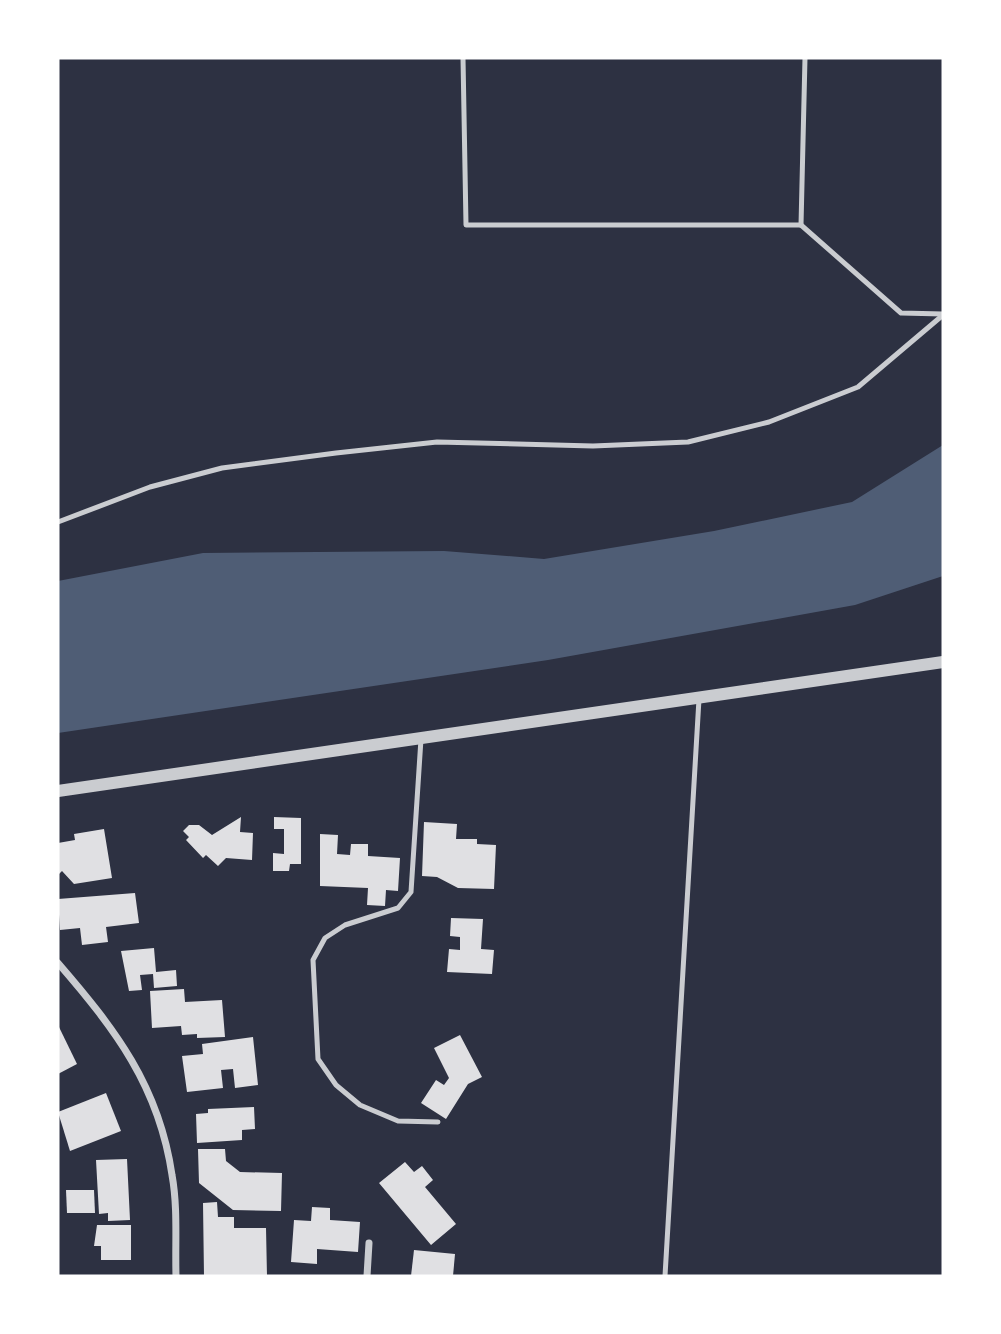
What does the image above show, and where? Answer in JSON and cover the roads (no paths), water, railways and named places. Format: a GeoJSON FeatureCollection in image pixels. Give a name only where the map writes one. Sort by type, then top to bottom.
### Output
{"type":"FeatureCollection","features":[{"type":"Feature","properties":{"kind":"street"},"geometry":{"type":"LineString","coordinates":[[58,791],[943,662]]}},
{"type":"Feature","properties":{"kind":"street"},"geometry":{"type":"LineString","coordinates":[[58,962],[116,1032],[141,1074],[155,1107],[173,1176],[176,1276]]}},
{"type":"Feature","properties":{"kind":"street"},"geometry":{"type":"LineString","coordinates":[[368,1276],[369,1243]]}},
{"type":"Feature","properties":{"kind":"lane"},"geometry":{"type":"LineString","coordinates":[[463,58],[466,225],[801,225],[901,313],[943,315]]}},
{"type":"Feature","properties":{"kind":"lane"},"geometry":{"type":"LineString","coordinates":[[801,225],[805,58]]}},
{"type":"Feature","properties":{"kind":"lane"},"geometry":{"type":"LineString","coordinates":[[58,522],[150,486],[210,471],[336,453],[437,442],[593,446],[688,442],[769,422],[858,387],[943,315]]}},
{"type":"Feature","properties":{"kind":"lane"},"geometry":{"type":"LineString","coordinates":[[665,1276],[699,698]]}},
{"type":"Feature","properties":{"kind":"lane"},"geometry":{"type":"LineString","coordinates":[[421,738],[411,892],[398,908],[345,925],[325,937],[313,960],[313,985],[318,1059],[336,1085],[360,1105],[398,1121],[438,1122]]}},
{"type":"Feature","properties":{"kind":"water"},"geometry":{"type":"Polygon","coordinates":[[[943,445],[943,576],[855,605],[548,660],[58,733],[58,581],[203,553],[444,551],[544,559],[714,531],[852,502],[943,445]]]}}]}
